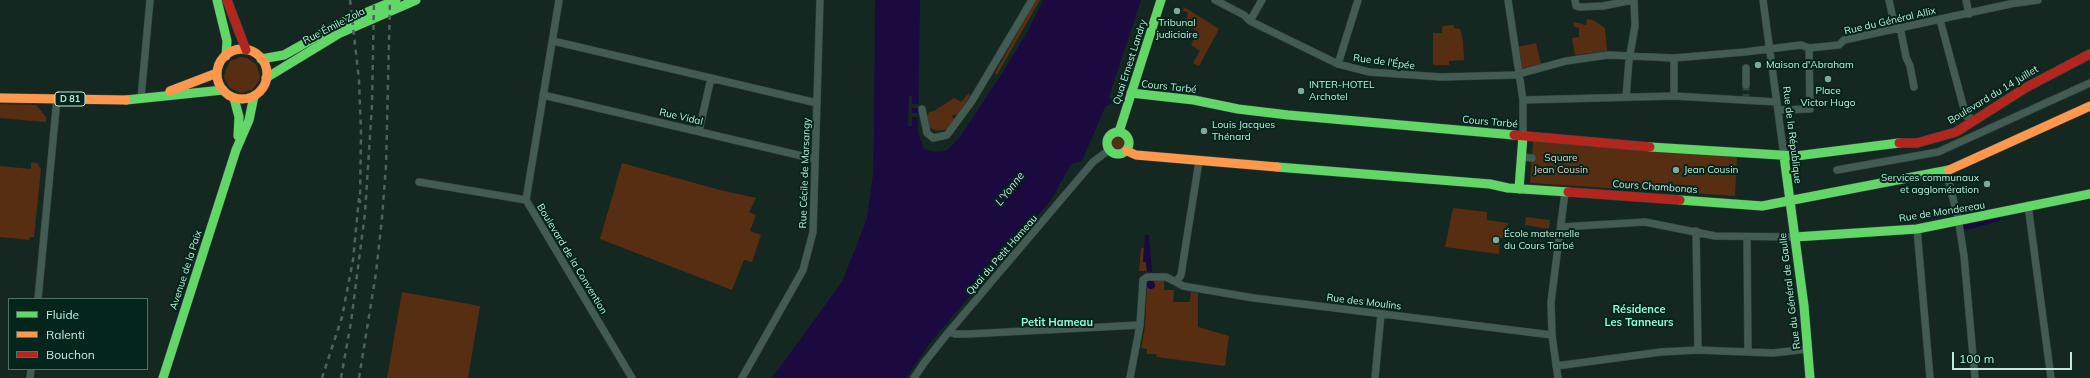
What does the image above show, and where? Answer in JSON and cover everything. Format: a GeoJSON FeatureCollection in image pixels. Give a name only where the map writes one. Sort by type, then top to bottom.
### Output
{"type":"FeatureCollection","features":[{"type":"Feature","properties":{"kind":"main road"},"geometry":{"type":"LineString","coordinates":[[217,0],[227,41],[226,56]]}},
{"type":"Feature","properties":{"kind":"main road"},"geometry":{"type":"LineString","coordinates":[[227,0],[246,50]]}},
{"type":"Feature","properties":{"kind":"main road","name":"Rue Émile Zola"},"geometry":{"type":"LineString","coordinates":[[261,59],[284,55],[339,24],[399,3],[416,0]]}},
{"type":"Feature","properties":{"kind":"main road","name":"Quai Ernest Landry"},"geometry":{"type":"LineString","coordinates":[[1110,150],[1108,140],[1112,134],[1119,132],[1161,0]]}},
{"type":"Feature","properties":{"kind":"main road","name":"Rue Émile Zola"},"geometry":{"type":"LineString","coordinates":[[266,78],[316,46],[399,3]]}},
{"type":"Feature","properties":{"kind":"main road"},"geometry":{"type":"LineString","coordinates":[[237,50],[246,50],[254,53],[261,59],[266,70],[266,78],[261,90],[254,96],[246,99],[234,98],[223,90],[218,82],[217,73],[220,63],[226,56],[237,50]]}},
{"type":"Feature","properties":{"kind":"main road","name":"Boulevard du 14 Juillet"},"geometry":{"type":"LineString","coordinates":[[1784,156],[1917,142],[1956,132],[2027,87],[2090,54]]}},
{"type":"Feature","properties":{"kind":"main road","name":"D 81"},"geometry":{"type":"LineString","coordinates":[[159,96],[217,73]]}},
{"type":"Feature","properties":{"kind":"main road","name":"D 81"},"geometry":{"type":"LineString","coordinates":[[0,98],[141,98],[223,90]]}},
{"type":"Feature","properties":{"kind":"main road","name":"Cours Tarbé"},"geometry":{"type":"LineString","coordinates":[[1131,93],[1194,100],[1238,109],[1288,115],[1523,136],[1519,189]]}},
{"type":"Feature","properties":{"kind":"main road"},"geometry":{"type":"LineString","coordinates":[[236,150],[249,120],[254,96]]}},
{"type":"Feature","properties":{"kind":"main road"},"geometry":{"type":"LineString","coordinates":[[234,98],[240,122],[236,150]]}},
{"type":"Feature","properties":{"kind":"main road"},"geometry":{"type":"LineString","coordinates":[[1789,201],[1946,171],[2090,106]]}},
{"type":"Feature","properties":{"kind":"main road"},"geometry":{"type":"LineString","coordinates":[[1119,132],[1126,134],[1129,140],[1127,151]]}},
{"type":"Feature","properties":{"kind":"main road"},"geometry":{"type":"LineString","coordinates":[[1523,136],[1784,156]]}},
{"type":"Feature","properties":{"kind":"main road","name":"Avenue de la Paix"},"geometry":{"type":"LineString","coordinates":[[163,378],[236,150]]}},
{"type":"Feature","properties":{"kind":"main road"},"geometry":{"type":"LineString","coordinates":[[1110,150],[1119,154],[1127,151],[1136,155],[1490,184],[1500,188],[1519,189]]}},
{"type":"Feature","properties":{"kind":"main road","name":"Rue de la République"},"geometry":{"type":"LineString","coordinates":[[1784,156],[1789,201]]}},
{"type":"Feature","properties":{"kind":"main road","name":"Cours Chambonas"},"geometry":{"type":"LineString","coordinates":[[1519,189],[1762,206],[1789,201]]}},
{"type":"Feature","properties":{"kind":"main road","name":"Rue de Mondereau"},"geometry":{"type":"LineString","coordinates":[[1795,237],[1917,229],[1991,215],[2028,205],[2090,194]]}},
{"type":"Feature","properties":{"kind":"main road","name":"Rue du Général de Gaulle"},"geometry":{"type":"LineString","coordinates":[[1789,201],[1795,237],[1810,378]]}},
{"type":"Feature","properties":{"kind":"street"},"geometry":{"type":"LineString","coordinates":[[141,98],[150,0]]}},
{"type":"Feature","properties":{"kind":"street","name":"Boulevard de la Convention"},"geometry":{"type":"LineString","coordinates":[[559,0],[526,200],[632,378]]}},
{"type":"Feature","properties":{"kind":"street","name":"Rue Cécile de Marsangy"},"geometry":{"type":"LineString","coordinates":[[742,378],[803,270],[814,220],[820,0]]}},
{"type":"Feature","properties":{"kind":"street"},"geometry":{"type":"LineString","coordinates":[[922,109],[927,133],[933,138],[947,135],[972,101],[1032,0]]}},
{"type":"Feature","properties":{"kind":"street","name":"Rue de l'Épée"},"geometry":{"type":"LineString","coordinates":[[1215,0],[1244,15],[1250,21],[1338,64],[1369,72],[1411,76],[1503,76],[1585,58],[1608,55],[1631,55]]}},
{"type":"Feature","properties":{"kind":"street"},"geometry":{"type":"LineString","coordinates":[[1250,21],[1262,0]]}},
{"type":"Feature","properties":{"kind":"street"},"geometry":{"type":"LineString","coordinates":[[1338,64],[1358,0]]}},
{"type":"Feature","properties":{"kind":"street"},"geometry":{"type":"LineString","coordinates":[[1508,0],[1523,100],[1523,136]]}},
{"type":"Feature","properties":{"kind":"street"},"geometry":{"type":"LineString","coordinates":[[1575,0],[1576,6],[1580,7],[1603,6],[1633,0],[1635,26],[1626,96]]}},
{"type":"Feature","properties":{"kind":"street","name":"Rue de la République"},"geometry":{"type":"LineString","coordinates":[[1763,0],[1784,156]]}},
{"type":"Feature","properties":{"kind":"street"},"geometry":{"type":"LineString","coordinates":[[1889,0],[1910,66],[1914,87]]}},
{"type":"Feature","properties":{"kind":"street"},"geometry":{"type":"LineString","coordinates":[[1966,0],[1969,14]]}},
{"type":"Feature","properties":{"kind":"street","name":"Rue du Général Allix"},"geometry":{"type":"LineString","coordinates":[[1631,55],[1638,58],[1674,58],[1745,52],[1770,47],[1801,45],[1809,48],[1839,45],[1844,40],[2010,4],[2038,0]]}},
{"type":"Feature","properties":{"kind":"street"},"geometry":{"type":"LineString","coordinates":[[1940,20],[1966,116],[1975,120]]}},
{"type":"Feature","properties":{"kind":"street"},"geometry":{"type":"LineString","coordinates":[[553,41],[818,103]]}},
{"type":"Feature","properties":{"kind":"street"},"geometry":{"type":"LineString","coordinates":[[1778,110],[1810,109],[1809,48]]}},
{"type":"Feature","properties":{"kind":"street"},"geometry":{"type":"LineString","coordinates":[[1674,58],[1674,96]]}},
{"type":"Feature","properties":{"kind":"street"},"geometry":{"type":"LineString","coordinates":[[1746,68],[1746,85]]}},
{"type":"Feature","properties":{"kind":"street"},"geometry":{"type":"LineString","coordinates":[[698,131],[711,78]]}},
{"type":"Feature","properties":{"kind":"street"},"geometry":{"type":"LineString","coordinates":[[1837,170],[1933,153],[1985,132],[2090,83]]}},
{"type":"Feature","properties":{"kind":"street","name":"Rue Vidal"},"geometry":{"type":"LineString","coordinates":[[543,95],[815,159]]}},
{"type":"Feature","properties":{"kind":"street"},"geometry":{"type":"LineString","coordinates":[[1523,100],[1626,96],[1674,96],[1777,102]]}},
{"type":"Feature","properties":{"kind":"street"},"geometry":{"type":"LineString","coordinates":[[38,298],[57,98]]}},
{"type":"Feature","properties":{"kind":"street","name":"Quai du Petit Hameau"},"geometry":{"type":"LineString","coordinates":[[914,378],[949,332],[1093,162],[1110,150]]}},
{"type":"Feature","properties":{"kind":"street"},"geometry":{"type":"LineString","coordinates":[[1521,157],[1532,158]]}},
{"type":"Feature","properties":{"kind":"street"},"geometry":{"type":"LineString","coordinates":[[1176,282],[1181,275],[1199,161]]}},
{"type":"Feature","properties":{"kind":"street"},"geometry":{"type":"LineString","coordinates":[[1946,171],[1959,221],[1968,292],[1975,378]]}},
{"type":"Feature","properties":{"kind":"street"},"geometry":{"type":"LineString","coordinates":[[419,182],[526,200]]}},
{"type":"Feature","properties":{"kind":"street"},"geometry":{"type":"LineString","coordinates":[[1558,378],[1552,335],[1552,288],[1565,192]]}},
{"type":"Feature","properties":{"kind":"street"},"geometry":{"type":"LineString","coordinates":[[2028,205],[2051,378]]}},
{"type":"Feature","properties":{"kind":"street"},"geometry":{"type":"LineString","coordinates":[[1561,227],[1645,222],[1715,236],[1747,238],[1795,237]]}},
{"type":"Feature","properties":{"kind":"street"},"geometry":{"type":"LineString","coordinates":[[1917,229],[1930,378]]}},
{"type":"Feature","properties":{"kind":"street"},"geometry":{"type":"LineString","coordinates":[[1696,231],[1698,350]]}},
{"type":"Feature","properties":{"kind":"street"},"geometry":{"type":"LineString","coordinates":[[1747,238],[1748,352]]}},
{"type":"Feature","properties":{"kind":"street","name":"Rue des Moulins"},"geometry":{"type":"LineString","coordinates":[[1140,325],[1143,280],[1150,276],[1166,277],[1183,286],[1254,298],[1552,335]]}},
{"type":"Feature","properties":{"kind":"street"},"geometry":{"type":"LineString","coordinates":[[1375,378],[1381,314]]}},
{"type":"Feature","properties":{"kind":"street"},"geometry":{"type":"LineString","coordinates":[[949,332],[955,334],[968,334],[1140,325],[1130,378]]}},
{"type":"Feature","properties":{"kind":"street"},"geometry":{"type":"LineString","coordinates":[[1556,366],[1661,352],[1698,350],[1772,353],[1808,349]]}},
{"type":"Feature","properties":{"kind":"green space"},"geometry":{"type":"Polygon","coordinates":[[[1036,0],[1040,0],[997,75],[995,73],[1036,0]]]}},
{"type":"Feature","properties":{"kind":"green space"},"geometry":{"type":"Polygon","coordinates":[[[1184,7],[1219,29],[1199,66],[1193,63],[1200,51],[1191,45],[1198,32],[1186,24],[1188,12],[1183,11],[1184,7]]]}},
{"type":"Feature","properties":{"kind":"green space"},"geometry":{"type":"Polygon","coordinates":[[[1587,19],[1593,20],[1605,28],[1607,51],[1575,55],[1572,38],[1579,37],[1579,28],[1574,27],[1573,22],[1586,25],[1587,19]]]}},
{"type":"Feature","properties":{"kind":"green space"},"geometry":{"type":"Polygon","coordinates":[[[1454,25],[1454,28],[1460,29],[1463,41],[1464,60],[1449,61],[1449,65],[1433,65],[1433,33],[1442,33],[1442,26],[1454,25]]]}},
{"type":"Feature","properties":{"kind":"green space"},"geometry":{"type":"Polygon","coordinates":[[[1536,43],[1541,64],[1520,69],[1517,47],[1536,43]]]}},
{"type":"Feature","properties":{"kind":"green space"},"geometry":{"type":"Polygon","coordinates":[[[241,57],[247,58],[256,64],[260,75],[259,81],[252,90],[241,93],[230,88],[224,78],[230,61],[241,57]]]}},
{"type":"Feature","properties":{"kind":"green space"},"geometry":{"type":"Polygon","coordinates":[[[969,93],[970,96],[957,116],[955,114],[952,116],[955,120],[949,129],[937,131],[929,127],[927,117],[929,112],[934,111],[954,98],[961,102],[969,93]]]}},
{"type":"Feature","properties":{"kind":"green space"},"geometry":{"type":"Polygon","coordinates":[[[0,104],[36,105],[46,117],[46,122],[0,118],[0,104]]]}},
{"type":"Feature","properties":{"kind":"green space"},"geometry":{"type":"Polygon","coordinates":[[[1118,137],[1122,139],[1124,143],[1122,147],[1118,149],[1114,147],[1112,143],[1114,139],[1118,137]]]}},
{"type":"Feature","properties":{"kind":"green space","name":"Square Jean Cousin"},"geometry":{"type":"Polygon","coordinates":[[[1533,141],[1737,156],[1735,196],[1530,183],[1533,141]]]}},
{"type":"Feature","properties":{"kind":"green space"},"geometry":{"type":"Polygon","coordinates":[[[31,162],[37,163],[41,169],[34,237],[30,237],[29,240],[0,237],[0,166],[31,169],[31,162]]]}},
{"type":"Feature","properties":{"kind":"green space"},"geometry":{"type":"Polygon","coordinates":[[[622,163],[720,190],[756,198],[749,212],[756,215],[750,231],[761,235],[752,262],[744,260],[732,290],[600,239],[622,163]]]}},
{"type":"Feature","properties":{"kind":"green space"},"geometry":{"type":"Polygon","coordinates":[[[1453,208],[1487,212],[1487,220],[1508,223],[1505,238],[1500,238],[1499,254],[1445,247],[1453,208]]]}},
{"type":"Feature","properties":{"kind":"green space"},"geometry":{"type":"Polygon","coordinates":[[[1526,217],[1550,220],[1549,229],[1525,225],[1526,217]]]}},
{"type":"Feature","properties":{"kind":"green space"},"geometry":{"type":"Polygon","coordinates":[[[1141,248],[1144,248],[1143,262],[1146,262],[1147,271],[1139,271],[1141,248]]]}},
{"type":"Feature","properties":{"kind":"green space"},"geometry":{"type":"Polygon","coordinates":[[[1151,281],[1164,281],[1164,290],[1174,290],[1173,302],[1190,302],[1191,292],[1198,293],[1198,327],[1229,336],[1225,366],[1157,357],[1156,354],[1147,354],[1147,349],[1141,348],[1145,327],[1147,283],[1151,281]]]}},
{"type":"Feature","properties":{"kind":"green space"},"geometry":{"type":"Polygon","coordinates":[[[402,292],[480,306],[468,378],[387,378],[402,292]]]}},
{"type":"Feature","properties":{"kind":"water","name":"L'Yonne"},"geometry":{"type":"Polygon","coordinates":[[[875,0],[920,0],[918,133],[924,149],[934,152],[946,151],[960,137],[1028,31],[1043,0],[1141,0],[1109,96],[1112,103],[1105,107],[1082,161],[1071,164],[1051,200],[930,343],[906,378],[772,378],[842,282],[867,219],[873,174],[875,0]]]}},
{"type":"Feature","properties":{"kind":"water"},"geometry":{"type":"Polygon","coordinates":[[[1145,235],[1149,235],[1152,272],[1147,271],[1146,262],[1143,262],[1145,235]]]}},
{"type":"Feature","properties":{"kind":"pier"},"geometry":{"type":"Polygon","coordinates":[[[909,96],[912,96],[912,104],[920,104],[920,108],[912,108],[912,113],[920,113],[920,117],[912,117],[912,126],[908,126],[909,96]]]}},
{"type":"Feature","properties":{"kind":"waterway"},"geometry":{"type":"LineString","coordinates":[[1966,226],[1996,218]]}},
{"type":"Feature","properties":{"kind":"waterway"},"geometry":{"type":"LineString","coordinates":[[1149,281],[1151,285]]}},
{"type":"Feature","properties":{"kind":"tunnel"},"geometry":{"type":"LineString","coordinates":[[1746,85],[1746,101]]}},
{"type":"Feature","properties":{"kind":"railway"},"geometry":{"type":"LineString","coordinates":[[350,0],[359,80],[361,133],[360,203]]}},
{"type":"Feature","properties":{"kind":"railway"},"geometry":{"type":"LineString","coordinates":[[341,378],[351,322],[365,213],[372,105],[374,0]]}},
{"type":"Feature","properties":{"kind":"railway"},"geometry":{"type":"LineString","coordinates":[[359,378],[376,273],[382,218],[386,166],[390,0]]}},
{"type":"Feature","properties":{"kind":"railway"},"geometry":{"type":"LineString","coordinates":[[322,378],[342,317],[353,260],[359,198]]}},
{"type":"Feature","properties":{"kind":"traffic: fast"},"geometry":{"type":"LineString","coordinates":[[217,0],[227,41],[226,56]]}},
{"type":"Feature","properties":{"kind":"traffic: fast"},"geometry":{"type":"LineString","coordinates":[[261,59],[284,55],[339,24],[396,0]]}},
{"type":"Feature","properties":{"kind":"traffic: fast"},"geometry":{"type":"LineString","coordinates":[[266,78],[340,33],[416,0]]}},
{"type":"Feature","properties":{"kind":"traffic: fast"},"geometry":{"type":"LineString","coordinates":[[1119,132],[1161,0]]}},
{"type":"Feature","properties":{"kind":"traffic: fast"},"geometry":{"type":"LineString","coordinates":[[126,100],[223,90]]}},
{"type":"Feature","properties":{"kind":"traffic: fast"},"geometry":{"type":"LineString","coordinates":[[1131,93],[1194,100],[1238,109],[1288,115],[1514,135]]}},
{"type":"Feature","properties":{"kind":"traffic: fast"},"geometry":{"type":"LineString","coordinates":[[163,378],[236,150],[249,120],[254,96]]}},
{"type":"Feature","properties":{"kind":"traffic: fast"},"geometry":{"type":"LineString","coordinates":[[234,98],[239,117],[238,136]]}},
{"type":"Feature","properties":{"kind":"traffic: fast"},"geometry":{"type":"LineString","coordinates":[[1118,132],[1126,135],[1129,143],[1126,151],[1118,154],[1110,151],[1107,143],[1110,135],[1118,132]]}},
{"type":"Feature","properties":{"kind":"traffic: fast"},"geometry":{"type":"LineString","coordinates":[[1519,189],[1523,136]]}},
{"type":"Feature","properties":{"kind":"traffic: fast"},"geometry":{"type":"LineString","coordinates":[[1650,147],[1796,156],[1899,143]]}},
{"type":"Feature","properties":{"kind":"traffic: fast"},"geometry":{"type":"LineString","coordinates":[[1784,156],[1804,306],[1810,378]]}},
{"type":"Feature","properties":{"kind":"traffic: fast"},"geometry":{"type":"LineString","coordinates":[[1277,167],[1490,184],[1508,188],[1568,192]]}},
{"type":"Feature","properties":{"kind":"traffic: fast"},"geometry":{"type":"LineString","coordinates":[[1680,200],[1762,206],[1949,170]]}},
{"type":"Feature","properties":{"kind":"traffic: fast"},"geometry":{"type":"LineString","coordinates":[[1795,237],[1917,229],[2090,194]]}},
{"type":"Feature","properties":{"kind":"traffic: slow"},"geometry":{"type":"LineString","coordinates":[[242,49],[251,51],[262,60],[267,74],[265,83],[256,94],[242,99],[233,97],[222,88],[217,74],[219,65],[228,54],[242,49]]}},
{"type":"Feature","properties":{"kind":"traffic: slow"},"geometry":{"type":"LineString","coordinates":[[170,91],[217,73]]}},
{"type":"Feature","properties":{"kind":"traffic: slow"},"geometry":{"type":"LineString","coordinates":[[0,98],[126,100]]}},
{"type":"Feature","properties":{"kind":"traffic: slow"},"geometry":{"type":"LineString","coordinates":[[1949,170],[2090,106]]}},
{"type":"Feature","properties":{"kind":"traffic: slow"},"geometry":{"type":"LineString","coordinates":[[1127,151],[1136,155],[1277,167]]}},
{"type":"Feature","properties":{"kind":"traffic: jam"},"geometry":{"type":"LineString","coordinates":[[227,0],[246,50]]}},
{"type":"Feature","properties":{"kind":"traffic: jam"},"geometry":{"type":"LineString","coordinates":[[1899,143],[1917,143],[1956,132],[2027,87],[2090,54]]}},
{"type":"Feature","properties":{"kind":"traffic: jam"},"geometry":{"type":"LineString","coordinates":[[1514,135],[1650,147]]}},
{"type":"Feature","properties":{"kind":"traffic: jam"},"geometry":{"type":"LineString","coordinates":[[1568,192],[1680,200]]}},
{"type":"Feature","properties":{"kind":"place","name":"Tribunal judiciaire"},"geometry":{"type":"Point","coordinates":[1177,11]}},
{"type":"Feature","properties":{"kind":"place","name":"Maison d'Abraham"},"geometry":{"type":"Point","coordinates":[1758,65]}},
{"type":"Feature","properties":{"kind":"place","name":"Place Victor Hugo"},"geometry":{"type":"Point","coordinates":[1828,79]}},
{"type":"Feature","properties":{"kind":"place","name":"INTER-HOTEL Archotel"},"geometry":{"type":"Point","coordinates":[1301,91]}},
{"type":"Feature","properties":{"kind":"place","name":"Louis Jacques Thénard"},"geometry":{"type":"Point","coordinates":[1204,131]}},
{"type":"Feature","properties":{"kind":"place","name":"Jean Cousin"},"geometry":{"type":"Point","coordinates":[1676,170]}},
{"type":"Feature","properties":{"kind":"place","name":"Services communaux et agglomération"},"geometry":{"type":"Point","coordinates":[1987,184]}},
{"type":"Feature","properties":{"kind":"place","name":"École maternelle du Cours Tarbé"},"geometry":{"type":"Point","coordinates":[1496,240]}},
{"type":"Feature","properties":{"kind":"district","name":"Résidence Les Tanneurs"},"geometry":{"type":"Point","coordinates":[1639,316]}},
{"type":"Feature","properties":{"kind":"district","name":"Petit Hameau"},"geometry":{"type":"Point","coordinates":[1057,323]}}]}
